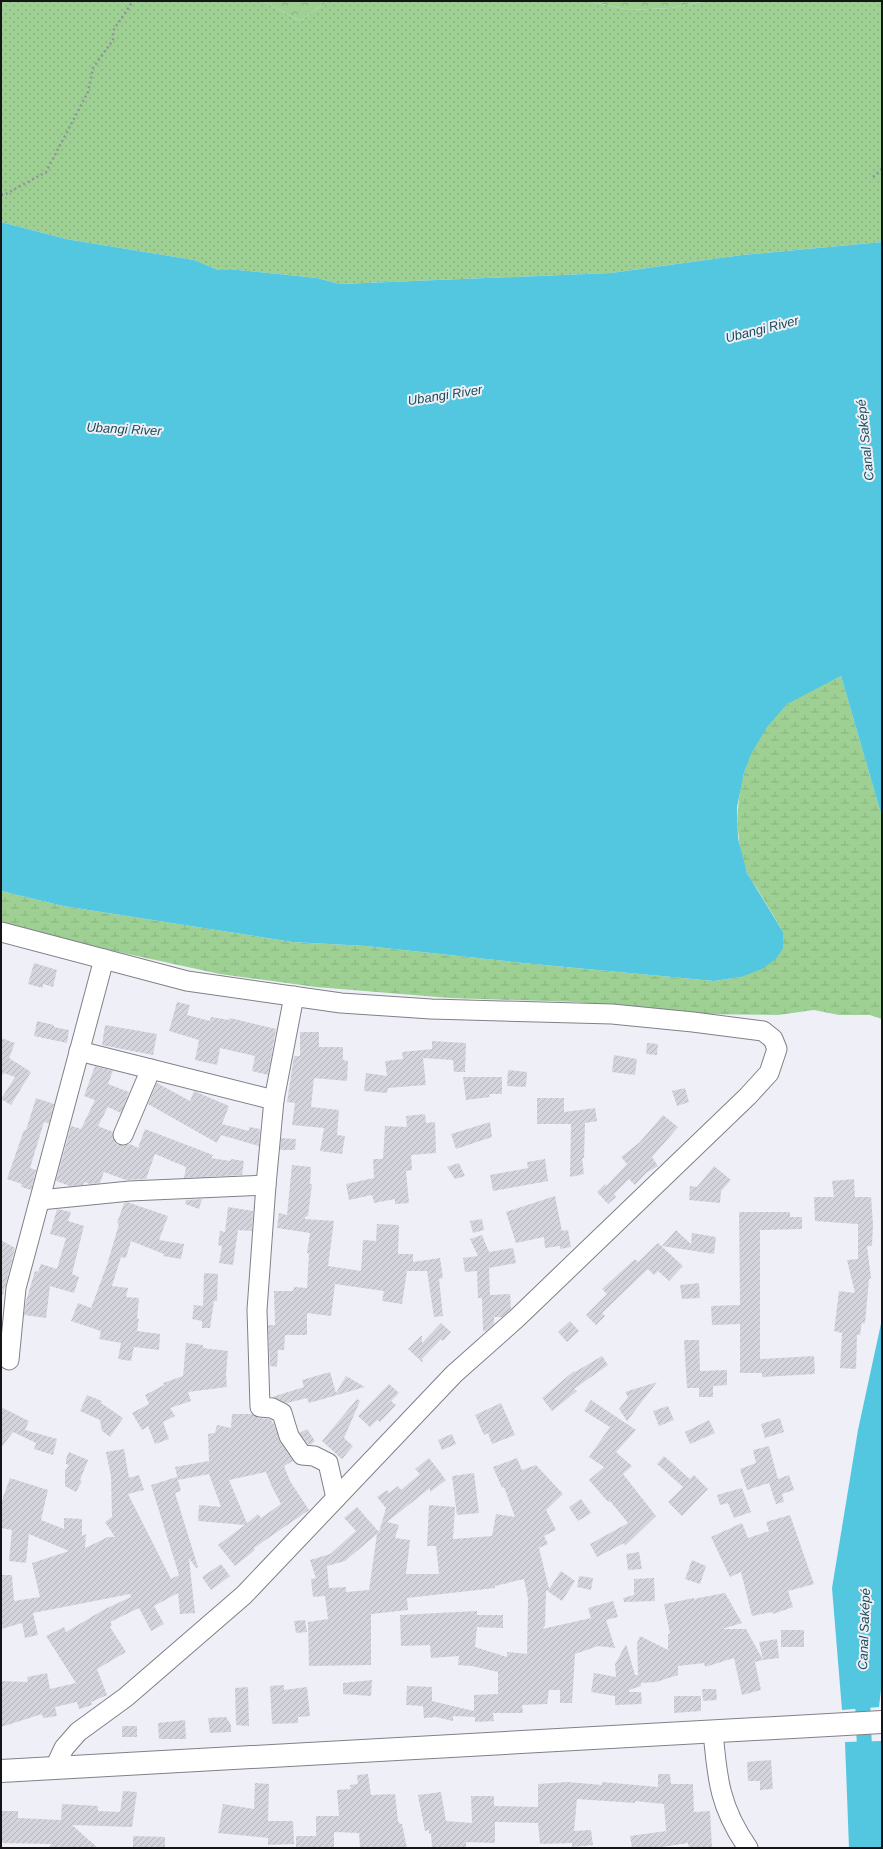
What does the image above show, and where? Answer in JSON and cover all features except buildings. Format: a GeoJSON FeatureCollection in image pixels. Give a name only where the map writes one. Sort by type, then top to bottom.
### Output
{"type":"FeatureCollection","features":[{"type":"Feature","properties":{"kind":"main road"},"geometry":{"type":"LineString","coordinates":[[1,1771],[882,1722]]}},
{"type":"Feature","properties":{"kind":"street"},"geometry":{"type":"LineString","coordinates":[[1,932],[187,981],[341,1003],[431,1009],[612,1014],[692,1022],[763,1031],[773,1039],[777,1049],[769,1073],[748,1096],[534,1302],[454,1374],[244,1595],[126,1697],[78,1732],[64,1748],[55,1768]]}},
{"type":"Feature","properties":{"kind":"street"},"geometry":{"type":"LineString","coordinates":[[8,1360],[16,1288],[104,959]]}},
{"type":"Feature","properties":{"kind":"street"},"geometry":{"type":"LineString","coordinates":[[294,996],[274,1100],[266,1185],[257,1310],[260,1407],[272,1408],[282,1413],[289,1436],[302,1455],[314,1456],[328,1463],[336,1498]]}},
{"type":"Feature","properties":{"kind":"street"},"geometry":{"type":"LineString","coordinates":[[79,1051],[274,1100]]}},
{"type":"Feature","properties":{"kind":"street"},"geometry":{"type":"LineString","coordinates":[[123,1134],[152,1069]]}},
{"type":"Feature","properties":{"kind":"street"},"geometry":{"type":"LineString","coordinates":[[40,1200],[130,1191],[266,1185]]}},
{"type":"Feature","properties":{"kind":"street"},"geometry":{"type":"LineString","coordinates":[[713,1731],[716,1770],[723,1801],[738,1833],[748,1848]]}},
{"type":"Feature","properties":{"kind":"path"},"geometry":{"type":"LineString","coordinates":[[1,195],[4,195],[46,172],[88,92],[93,68],[113,40],[113,31],[133,1]]}},
{"type":"Feature","properties":{"kind":"path"},"geometry":{"type":"LineString","coordinates":[[873,177],[882,169]]}},
{"type":"Feature","properties":{"kind":"green space"},"geometry":{"type":"Polygon","coordinates":[[[1,1],[263,1],[300,21],[328,1],[588,1],[629,10],[671,8],[706,1],[882,1],[882,242],[742,255],[611,273],[340,284],[317,278],[238,270],[218,270],[194,260],[66,239],[1,222],[1,1]]]}},
{"type":"Feature","properties":{"kind":"green space"},"geometry":{"type":"Polygon","coordinates":[[[263,1],[328,1],[300,21],[263,1]]]}},
{"type":"Feature","properties":{"kind":"green space"},"geometry":{"type":"Polygon","coordinates":[[[588,1],[706,1],[671,8],[629,10],[588,1]]]}},
{"type":"Feature","properties":{"kind":"green space"},"geometry":{"type":"Polygon","coordinates":[[[841,676],[882,817],[882,1019],[870,1015],[839,1015],[814,1010],[778,1015],[692,1014],[577,1002],[450,998],[316,987],[220,974],[114,951],[1,923],[1,891],[63,906],[292,942],[366,946],[523,963],[714,981],[741,977],[783,932],[749,876],[741,851],[738,828],[738,805],[742,782],[749,760],[758,739],[771,720],[787,704],[792,700],[841,676]]]}},
{"type":"Feature","properties":{"kind":"water","name":"Ubangi River"},"geometry":{"type":"Polygon","coordinates":[[[1,222],[66,239],[194,260],[218,270],[238,270],[317,278],[340,284],[611,273],[742,255],[882,242],[882,817],[841,676],[787,704],[767,727],[751,754],[744,773],[737,807],[738,838],[747,873],[783,932],[783,948],[776,959],[762,969],[741,977],[714,981],[523,963],[366,946],[292,942],[63,906],[1,891],[1,222]]]}},
{"type":"Feature","properties":{"kind":"water"},"geometry":{"type":"Polygon","coordinates":[[[882,1319],[882,1681],[879,1707],[842,1710],[832,1588],[858,1430],[882,1319]]]}},
{"type":"Feature","properties":{"kind":"water"},"geometry":{"type":"Polygon","coordinates":[[[881,1741],[882,1848],[849,1848],[845,1742],[881,1741]]]}},
{"type":"Feature","properties":{"kind":"waterway","name":"Canal Saképé"},"geometry":{"type":"LineString","coordinates":[[862,1687],[865,1761]]}}]}
